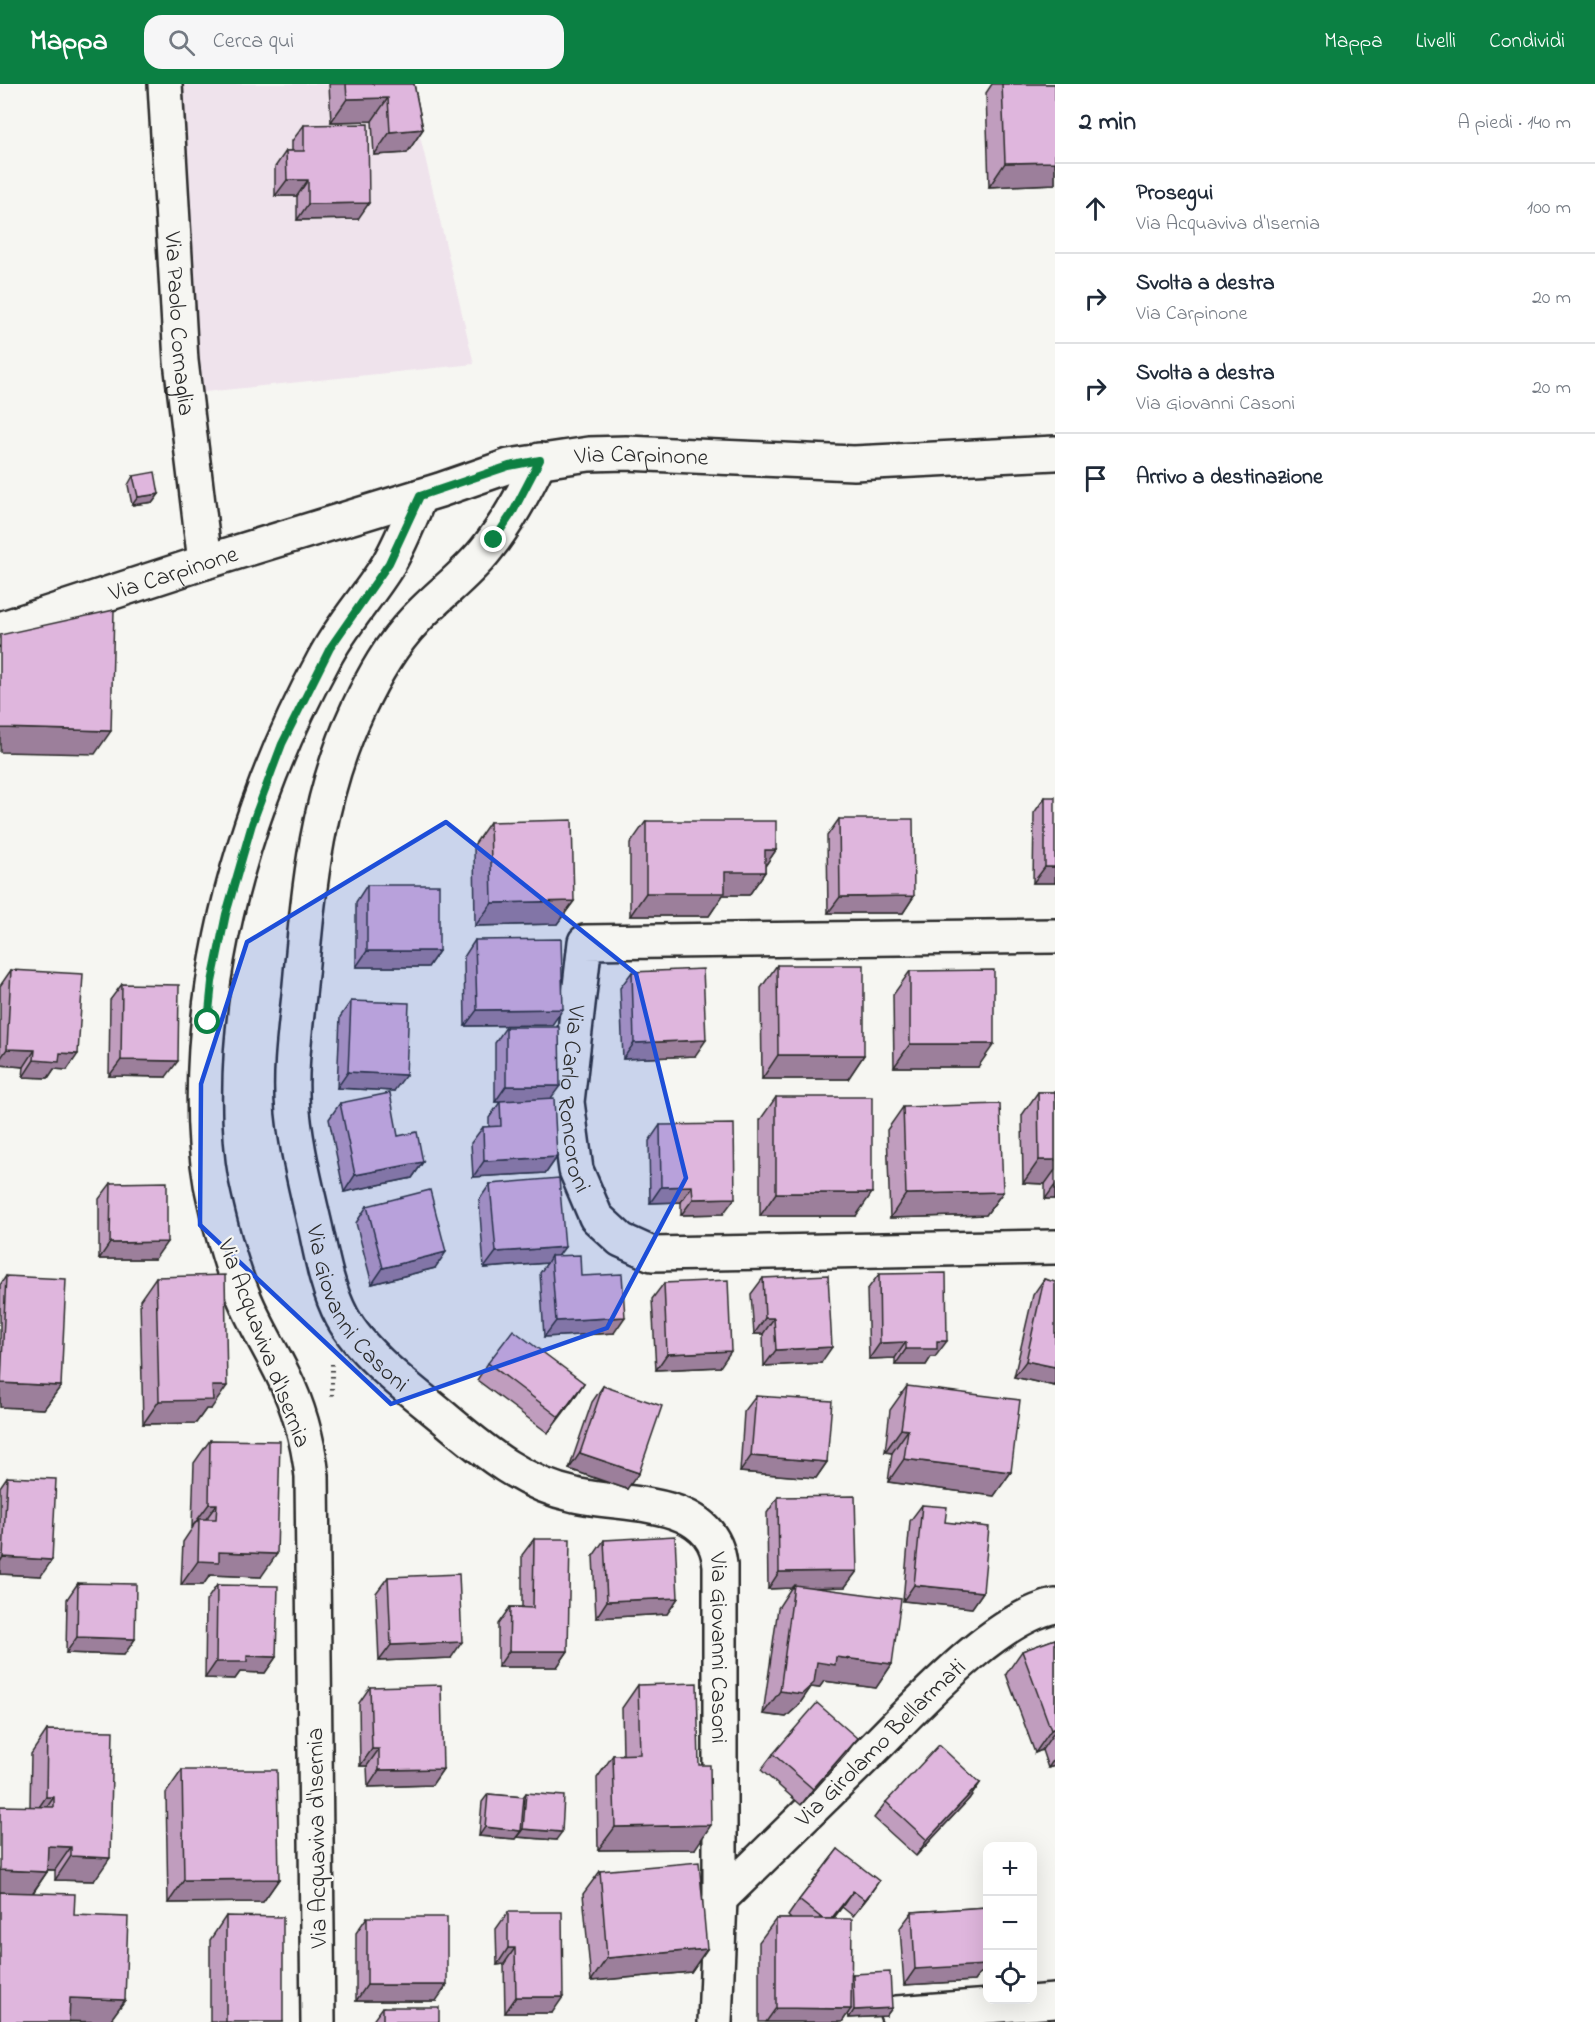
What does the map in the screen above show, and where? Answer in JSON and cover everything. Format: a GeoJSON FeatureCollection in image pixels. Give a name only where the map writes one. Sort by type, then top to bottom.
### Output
{"type":"FeatureCollection","features":[{"type":"Feature","properties":{"kind":"street","name":"Via Paolo Cornaglia"},"geometry":{"type":"LineString","coordinates":[[165,84],[181,361],[205,562]]}},
{"type":"Feature","properties":{"kind":"street","name":"Via Carpinone"},"geometry":{"type":"LineString","coordinates":[[0,629],[509,466],[540,460],[589,454],[626,453],[854,463],[1055,453]]}},
{"type":"Feature","properties":{"kind":"street","name":"Via Giovanni Casoni"},"geometry":{"type":"LineString","coordinates":[[540,460],[514,510],[494,540],[462,576],[411,624],[389,652],[369,686],[338,758],[319,822],[307,904],[292,1065],[292,1108],[322,1258],[333,1296],[350,1329],[376,1358],[492,1458],[512,1470],[536,1483],[567,1494],[664,1509],[685,1515],[704,1528],[716,1546],[720,1565],[720,1899],[715,2022]]}},
{"type":"Feature","properties":{"kind":"street","name":"Via Acquaviva d'Isernia"},"geometry":{"type":"LineString","coordinates":[[318,2022],[312,1476],[308,1446],[294,1401],[284,1376],[242,1294],[223,1238],[206,1152],[204,1081],[209,1006],[218,947],[245,847],[266,785],[289,729],[323,660],[341,630],[389,563],[420,496]]}},
{"type":"Feature","properties":{"kind":"street","name":"Via Carlo Roncoroni"},"geometry":{"type":"LineString","coordinates":[[1055,936],[585,942],[567,1102],[576,1170],[596,1217],[621,1240],[652,1254],[1055,1247]]}},
{"type":"Feature","properties":{"kind":"street","name":"Via Girolamo Bellarmati"},"geometry":{"type":"LineString","coordinates":[[720,1899],[958,1666],[988,1641],[1022,1619],[1055,1606]]}},
{"type":"Feature","properties":{"kind":"street"},"geometry":{"type":"LineString","coordinates":[[897,2013],[1055,2001]]}},
{"type":"Feature","properties":{"kind":"highlighted area"},"geometry":{"type":"Polygon","coordinates":[[[446,822],[636,974],[686,1178],[607,1328],[391,1404],[200,1225],[201,1084],[247,942],[446,822]]]}},
{"type":"Feature","properties":{"kind":"shaded area"},"geometry":{"type":"Polygon","coordinates":[[[165,84],[410,84],[411,98],[474,364],[185,394],[165,84]]]}},
{"type":"Feature","properties":{"kind":"building"},"geometry":{"type":"Polygon","coordinates":[[[346,84],[414,84],[423,129],[390,132],[388,98],[347,99],[346,84]]]}},
{"type":"Feature","properties":{"kind":"building"},"geometry":{"type":"Polygon","coordinates":[[[1002,84],[1055,84],[1055,162],[1005,163],[1002,84]]]}},
{"type":"Feature","properties":{"kind":"building"},"geometry":{"type":"Polygon","coordinates":[[[368,124],[369,203],[308,204],[308,180],[287,180],[286,151],[304,151],[304,125],[368,124]]]}},
{"type":"Feature","properties":{"kind":"building"},"geometry":{"type":"Polygon","coordinates":[[[155,472],[159,494],[138,497],[133,476],[155,472]]]}},
{"type":"Feature","properties":{"kind":"building"},"geometry":{"type":"Polygon","coordinates":[[[114,610],[111,731],[0,728],[0,635],[114,610]]]}},
{"type":"Feature","properties":{"kind":"building"},"geometry":{"type":"Polygon","coordinates":[[[1045,797],[1055,797],[1055,867],[1045,867],[1045,797]]]}},
{"type":"Feature","properties":{"kind":"building"},"geometry":{"type":"Polygon","coordinates":[[[839,819],[913,819],[914,896],[840,897],[839,819]]]}},
{"type":"Feature","properties":{"kind":"building"},"geometry":{"type":"Polygon","coordinates":[[[572,820],[574,901],[492,903],[490,822],[572,820]]]}},
{"type":"Feature","properties":{"kind":"building"},"geometry":{"type":"Polygon","coordinates":[[[646,821],[776,821],[776,850],[765,850],[765,872],[725,872],[725,893],[646,893],[646,821]]]}},
{"type":"Feature","properties":{"kind":"building"},"geometry":{"type":"Polygon","coordinates":[[[367,885],[439,885],[439,951],[367,951],[367,885]]]}},
{"type":"Feature","properties":{"kind":"building"},"geometry":{"type":"Polygon","coordinates":[[[561,939],[563,1009],[477,1010],[475,940],[561,939]]]}},
{"type":"Feature","properties":{"kind":"building"},"geometry":{"type":"Polygon","coordinates":[[[777,965],[864,965],[864,1055],[778,1055],[777,965]]]}},
{"type":"Feature","properties":{"kind":"building"},"geometry":{"type":"Polygon","coordinates":[[[703,969],[706,1040],[634,1043],[632,972],[703,969]]]}},
{"type":"Feature","properties":{"kind":"building"},"geometry":{"type":"Polygon","coordinates":[[[11,970],[83,974],[78,1054],[60,1053],[59,1062],[34,1060],[35,1050],[7,1049],[11,970]]]}},
{"type":"Feature","properties":{"kind":"building"},"geometry":{"type":"Polygon","coordinates":[[[994,970],[994,1044],[910,1044],[910,971],[994,970]]]}},
{"type":"Feature","properties":{"kind":"building"},"geometry":{"type":"Polygon","coordinates":[[[122,984],[179,985],[178,1061],[121,1060],[122,984]]]}},
{"type":"Feature","properties":{"kind":"building"},"geometry":{"type":"Polygon","coordinates":[[[351,1001],[409,1003],[406,1075],[348,1072],[351,1001]]]}},
{"type":"Feature","properties":{"kind":"building"},"geometry":{"type":"Polygon","coordinates":[[[506,1027],[559,1027],[560,1086],[506,1086],[506,1027]]]}},
{"type":"Feature","properties":{"kind":"building"},"geometry":{"type":"Polygon","coordinates":[[[1038,1092],[1055,1092],[1055,1160],[1039,1160],[1038,1092]]]}},
{"type":"Feature","properties":{"kind":"building"},"geometry":{"type":"Polygon","coordinates":[[[390,1093],[398,1136],[417,1132],[423,1162],[355,1175],[340,1103],[390,1093]]]}},
{"type":"Feature","properties":{"kind":"building"},"geometry":{"type":"Polygon","coordinates":[[[776,1097],[872,1097],[872,1193],[776,1193],[776,1097]]]}},
{"type":"Feature","properties":{"kind":"building"},"geometry":{"type":"Polygon","coordinates":[[[554,1098],[557,1157],[484,1161],[483,1127],[501,1126],[500,1101],[554,1098]]]}},
{"type":"Feature","properties":{"kind":"building"},"geometry":{"type":"Polygon","coordinates":[[[1000,1104],[1003,1192],[906,1194],[903,1107],[1000,1104]]]}},
{"type":"Feature","properties":{"kind":"building"},"geometry":{"type":"Polygon","coordinates":[[[734,1124],[735,1198],[693,1199],[692,1186],[661,1187],[660,1125],[734,1124]]]}},
{"type":"Feature","properties":{"kind":"building"},"geometry":{"type":"Polygon","coordinates":[[[559,1178],[565,1247],[496,1252],[490,1184],[559,1178]]]}},
{"type":"Feature","properties":{"kind":"building"},"geometry":{"type":"Polygon","coordinates":[[[167,1182],[167,1242],[110,1243],[111,1183],[167,1182]]]}},
{"type":"Feature","properties":{"kind":"building"},"geometry":{"type":"Polygon","coordinates":[[[430,1190],[446,1252],[383,1268],[367,1206],[430,1190]]]}},
{"type":"Feature","properties":{"kind":"building"},"geometry":{"type":"Polygon","coordinates":[[[580,1255],[581,1276],[622,1274],[625,1317],[556,1321],[551,1256],[580,1255]]]}},
{"type":"Feature","properties":{"kind":"building"},"geometry":{"type":"Polygon","coordinates":[[[946,1273],[947,1341],[937,1341],[937,1349],[906,1349],[906,1342],[880,1343],[879,1274],[946,1273]]]}},
{"type":"Feature","properties":{"kind":"building"},"geometry":{"type":"Polygon","coordinates":[[[225,1275],[227,1386],[212,1386],[213,1400],[159,1401],[156,1277],[225,1275]]]}},
{"type":"Feature","properties":{"kind":"building"},"geometry":{"type":"Polygon","coordinates":[[[828,1275],[832,1347],[776,1350],[774,1318],[765,1318],[763,1278],[828,1275]]]}},
{"type":"Feature","properties":{"kind":"building"},"geometry":{"type":"Polygon","coordinates":[[[6,1276],[66,1279],[61,1386],[1,1383],[6,1276]]]}},
{"type":"Feature","properties":{"kind":"building"},"geometry":{"type":"Polygon","coordinates":[[[1044,1279],[1055,1282],[1055,1367],[1026,1361],[1044,1279]]]}},
{"type":"Feature","properties":{"kind":"building"},"geometry":{"type":"Polygon","coordinates":[[[728,1280],[731,1351],[667,1354],[664,1283],[728,1280]]]}},
{"type":"Feature","properties":{"kind":"building"},"geometry":{"type":"Polygon","coordinates":[[[513,1330],[584,1383],[559,1417],[488,1363],[513,1330]]]}},
{"type":"Feature","properties":{"kind":"building"},"geometry":{"type":"Polygon","coordinates":[[[603,1386],[662,1406],[639,1473],[580,1453],[603,1386]]]}},
{"type":"Feature","properties":{"kind":"building"},"geometry":{"type":"Polygon","coordinates":[[[907,1386],[1020,1400],[1011,1472],[904,1459],[908,1430],[901,1429],[907,1386]]]}},
{"type":"Feature","properties":{"kind":"building"},"geometry":{"type":"Polygon","coordinates":[[[756,1396],[832,1401],[827,1462],[751,1456],[756,1396]]]}},
{"type":"Feature","properties":{"kind":"building"},"geometry":{"type":"Polygon","coordinates":[[[210,1440],[280,1441],[277,1554],[219,1552],[219,1562],[198,1561],[199,1519],[216,1519],[217,1504],[209,1504],[210,1440]]]}},
{"type":"Feature","properties":{"kind":"building"},"geometry":{"type":"Polygon","coordinates":[[[7,1477],[56,1479],[52,1560],[3,1557],[7,1477]]]}},
{"type":"Feature","properties":{"kind":"building"},"geometry":{"type":"Polygon","coordinates":[[[855,1496],[857,1571],[779,1572],[778,1497],[855,1496]]]}},
{"type":"Feature","properties":{"kind":"building"},"geometry":{"type":"Polygon","coordinates":[[[922,1505],[947,1507],[945,1522],[989,1527],[983,1592],[914,1585],[922,1505]]]}},
{"type":"Feature","properties":{"kind":"building"},"geometry":{"type":"Polygon","coordinates":[[[675,1536],[678,1598],[607,1601],[604,1540],[675,1536]]]}},
{"type":"Feature","properties":{"kind":"building"},"geometry":{"type":"Polygon","coordinates":[[[534,1539],[570,1539],[568,1651],[509,1651],[510,1607],[533,1608],[534,1539]]]}},
{"type":"Feature","properties":{"kind":"building"},"geometry":{"type":"Polygon","coordinates":[[[459,1574],[462,1642],[391,1645],[388,1577],[459,1574]]]}},
{"type":"Feature","properties":{"kind":"building"},"geometry":{"type":"Polygon","coordinates":[[[78,1583],[136,1584],[135,1639],[77,1637],[78,1583]]]}},
{"type":"Feature","properties":{"kind":"building"},"geometry":{"type":"Polygon","coordinates":[[[217,1585],[278,1586],[276,1657],[247,1656],[247,1662],[216,1662],[217,1585]]]}},
{"type":"Feature","properties":{"kind":"building"},"geometry":{"type":"Polygon","coordinates":[[[794,1585],[901,1599],[892,1664],[836,1657],[835,1665],[817,1662],[814,1683],[802,1694],[780,1691],[794,1585]]]}},
{"type":"Feature","properties":{"kind":"building"},"geometry":{"type":"Polygon","coordinates":[[[1055,1639],[1055,1728],[1051,1730],[1022,1651],[1055,1639]]]}},
{"type":"Feature","properties":{"kind":"building"},"geometry":{"type":"Polygon","coordinates":[[[697,1683],[699,1765],[710,1765],[711,1825],[615,1827],[613,1755],[640,1754],[638,1685],[697,1683]]]}},
{"type":"Feature","properties":{"kind":"building"},"geometry":{"type":"Polygon","coordinates":[[[441,1685],[443,1769],[379,1770],[379,1749],[372,1749],[370,1687],[441,1685]]]}},
{"type":"Feature","properties":{"kind":"building"},"geometry":{"type":"Polygon","coordinates":[[[817,1703],[857,1738],[813,1789],[773,1754],[817,1703]]]}},
{"type":"Feature","properties":{"kind":"building"},"geometry":{"type":"Polygon","coordinates":[[[47,1730],[113,1731],[110,1858],[71,1856],[71,1847],[48,1846],[47,1872],[0,1870],[0,1806],[54,1807],[54,1797],[46,1797],[47,1730]]]}},
{"type":"Feature","properties":{"kind":"building"},"geometry":{"type":"Polygon","coordinates":[[[939,1745],[980,1783],[927,1840],[886,1802],[939,1745]]]}},
{"type":"Feature","properties":{"kind":"building"},"geometry":{"type":"Polygon","coordinates":[[[182,1770],[277,1770],[279,1879],[184,1880],[182,1770]]]}},
{"type":"Feature","properties":{"kind":"building"},"geometry":{"type":"Polygon","coordinates":[[[526,1793],[564,1796],[562,1832],[523,1829],[526,1793]]]}},
{"type":"Feature","properties":{"kind":"building"},"geometry":{"type":"Polygon","coordinates":[[[488,1794],[524,1797],[521,1831],[485,1827],[488,1794]]]}},
{"type":"Feature","properties":{"kind":"building"},"geometry":{"type":"Polygon","coordinates":[[[838,1849],[879,1881],[865,1900],[853,1891],[831,1919],[823,1919],[799,1900],[838,1849]]]}},
{"type":"Feature","properties":{"kind":"building"},"geometry":{"type":"Polygon","coordinates":[[[699,1862],[707,1949],[607,1958],[600,1871],[699,1862]]]}},
{"type":"Feature","properties":{"kind":"building"},"geometry":{"type":"Polygon","coordinates":[[[0,1892],[75,1894],[74,1915],[128,1917],[125,2000],[70,1998],[69,2022],[0,2022],[0,1892]]]}},
{"type":"Feature","properties":{"kind":"building"},"geometry":{"type":"Polygon","coordinates":[[[983,1907],[983,1965],[915,1969],[912,1912],[983,1907]]]}},
{"type":"Feature","properties":{"kind":"building"},"geometry":{"type":"Polygon","coordinates":[[[508,1912],[562,1912],[563,1997],[516,1997],[515,1948],[508,1948],[508,1912]]]}},
{"type":"Feature","properties":{"kind":"building"},"geometry":{"type":"Polygon","coordinates":[[[226,1916],[283,1917],[283,2022],[226,2022],[226,1916]]]}},
{"type":"Feature","properties":{"kind":"building"},"geometry":{"type":"Polygon","coordinates":[[[367,1917],[447,1917],[447,1985],[367,1985],[367,1917]]]}},
{"type":"Feature","properties":{"kind":"building"},"geometry":{"type":"Polygon","coordinates":[[[776,1919],[852,1919],[851,2009],[776,2008],[776,1919]]]}},
{"type":"Feature","properties":{"kind":"building"},"geometry":{"type":"Polygon","coordinates":[[[890,1972],[892,2008],[854,2010],[853,1974],[890,1972]]]}},
{"type":"Feature","properties":{"kind":"building"},"geometry":{"type":"Polygon","coordinates":[[[383,2007],[439,2007],[439,2022],[383,2022],[383,2007]]]}},
{"type":"Feature","properties":{"kind":"route"},"geometry":{"type":"LineString","coordinates":[[208,1022],[218,947],[252,824],[289,729],[330,648],[389,563],[420,496],[509,466],[540,460],[514,510],[494,540]]}}]}
